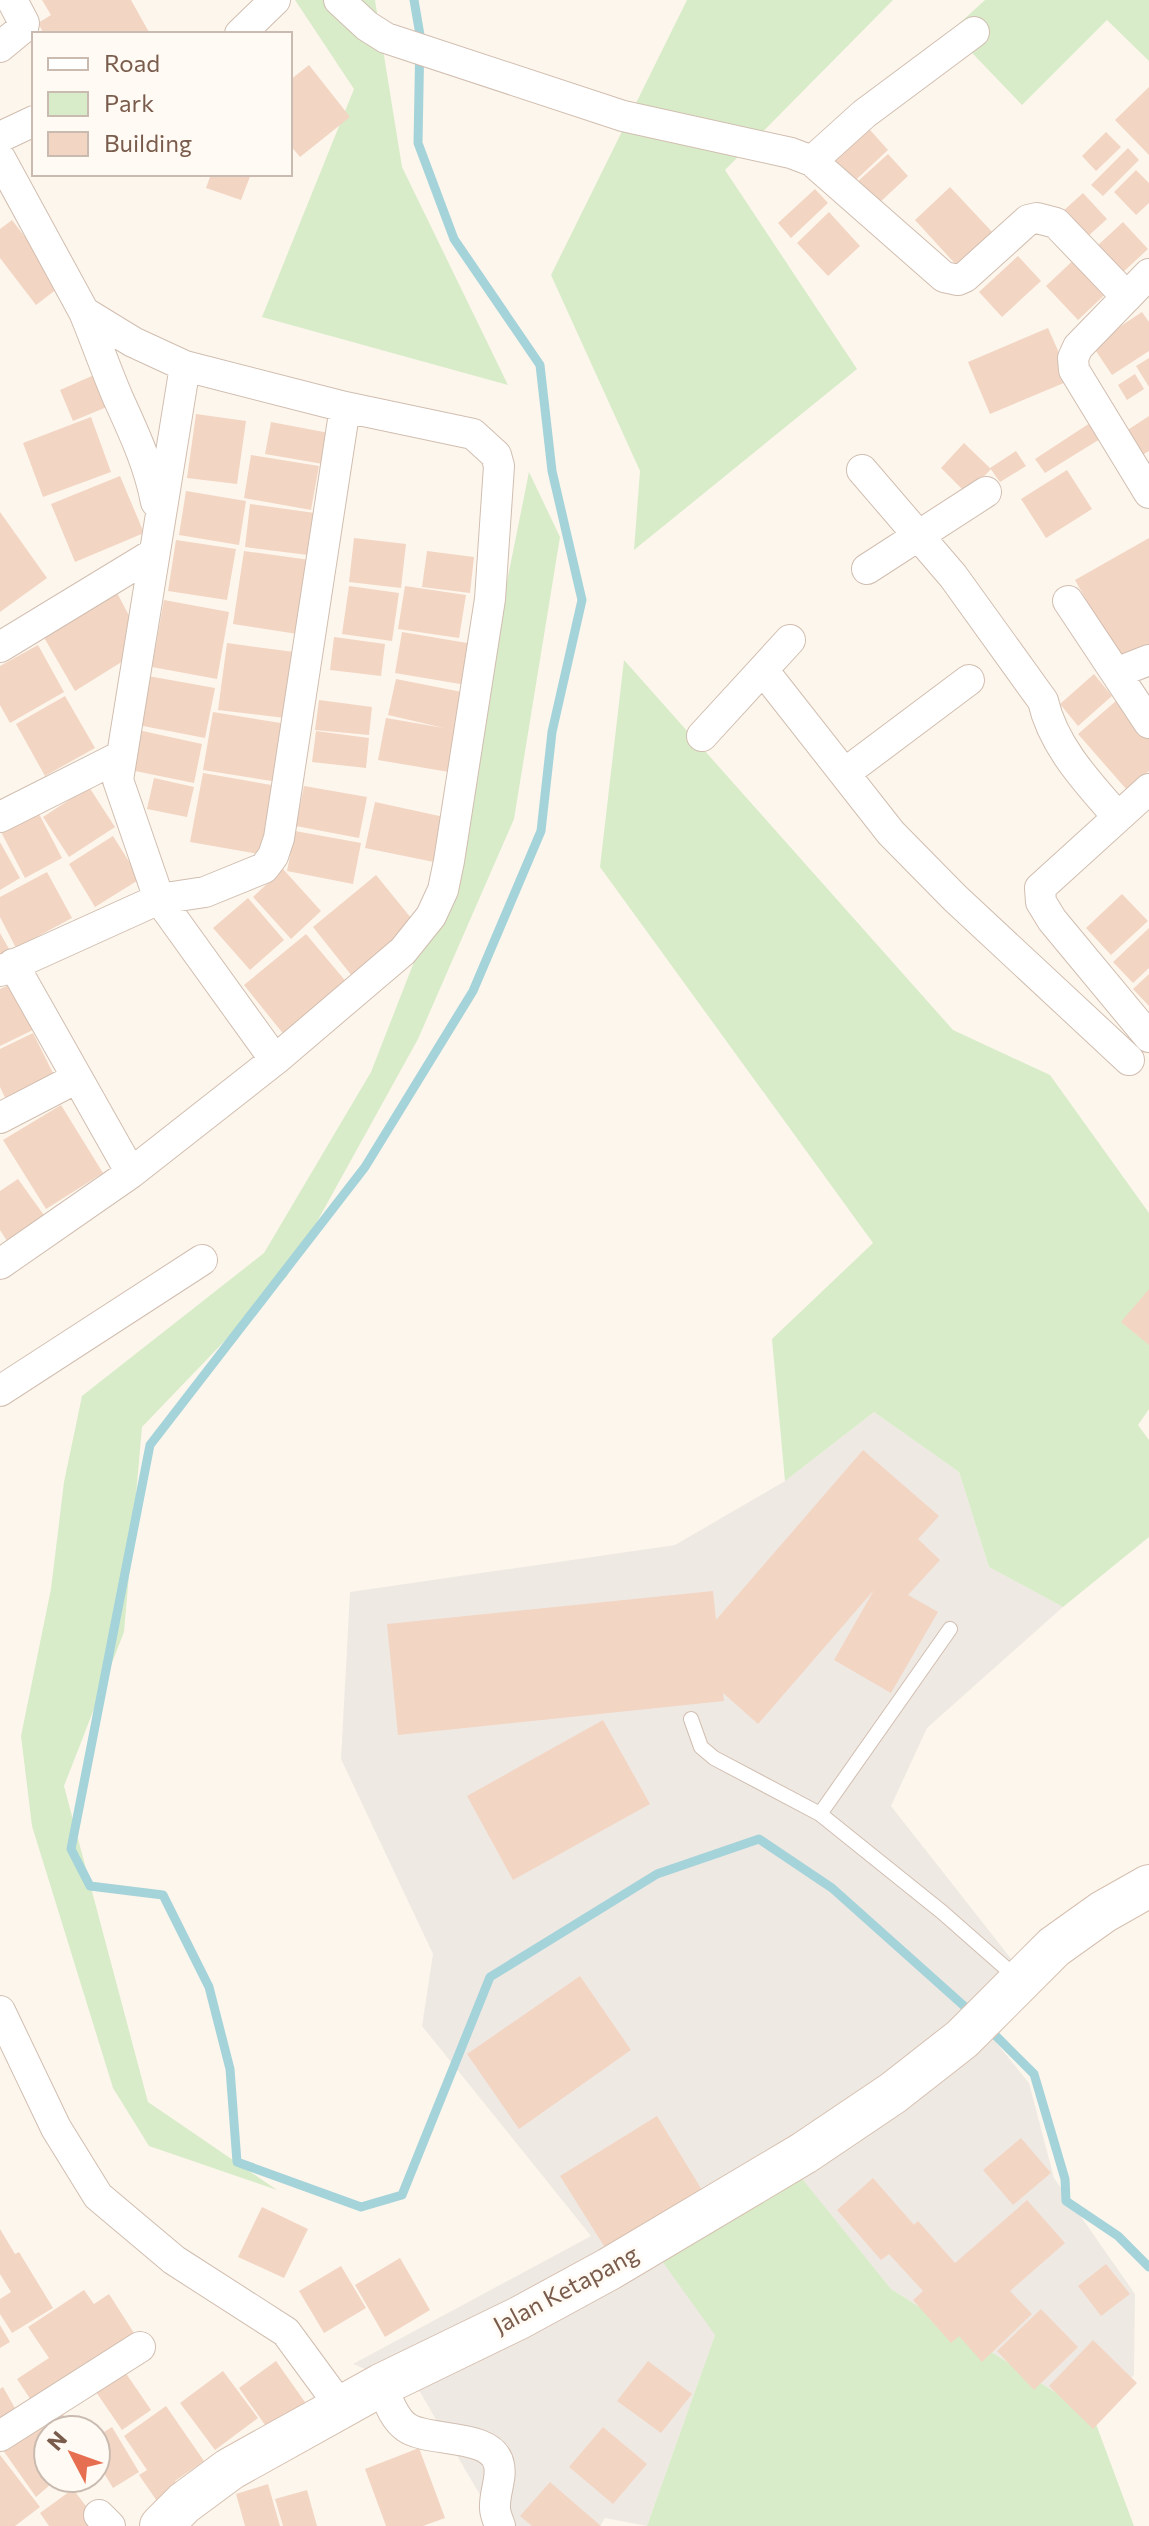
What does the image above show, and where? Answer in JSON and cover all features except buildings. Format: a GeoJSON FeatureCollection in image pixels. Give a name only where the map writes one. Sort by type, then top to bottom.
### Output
{"type":"FeatureCollection","features":[{"type":"Feature","properties":{"kind":"street"},"geometry":{"type":"LineString","coordinates":[[0,47],[23,28],[24,23],[12,0]]}},
{"type":"Feature","properties":{"kind":"street"},"geometry":{"type":"LineString","coordinates":[[242,32],[275,0]]}},
{"type":"Feature","properties":{"kind":"street"},"geometry":{"type":"LineString","coordinates":[[339,0],[367,26],[386,38],[623,116],[791,153],[812,161],[944,277],[958,280],[965,277],[1028,220],[1037,218],[1056,223],[1127,297]]}},
{"type":"Feature","properties":{"kind":"street"},"geometry":{"type":"LineString","coordinates":[[812,161],[864,114],[974,32]]}},
{"type":"Feature","properties":{"kind":"street"},"geometry":{"type":"LineString","coordinates":[[0,137],[32,122]]}},
{"type":"Feature","properties":{"kind":"street"},"geometry":{"type":"LineString","coordinates":[[0,158],[11,196],[84,312],[146,460],[159,516]]}},
{"type":"Feature","properties":{"kind":"street"},"geometry":{"type":"LineString","coordinates":[[1149,274],[1078,347],[1073,358],[1074,370],[1149,493]]}},
{"type":"Feature","properties":{"kind":"street"},"geometry":{"type":"LineString","coordinates":[[0,1264],[131,1173],[275,1060],[417,936],[443,890],[490,599],[499,466],[496,455],[473,434],[345,407],[185,366],[133,342],[84,312]]}},
{"type":"Feature","properties":{"kind":"street"},"geometry":{"type":"LineString","coordinates":[[185,366],[118,780],[159,899],[275,1060]]}},
{"type":"Feature","properties":{"kind":"street"},"geometry":{"type":"LineString","coordinates":[[131,1173],[77,1078],[7,968],[159,899],[205,892],[264,868],[273,856],[279,838],[345,407]]}},
{"type":"Feature","properties":{"kind":"street"},"geometry":{"type":"LineString","coordinates":[[862,470],[953,576],[1043,701],[1047,718],[1080,774],[1118,817]]}},
{"type":"Feature","properties":{"kind":"street"},"geometry":{"type":"LineString","coordinates":[[867,569],[986,492]]}},
{"type":"Feature","properties":{"kind":"street"},"geometry":{"type":"LineString","coordinates":[[0,647],[153,554]]}},
{"type":"Feature","properties":{"kind":"street"},"geometry":{"type":"LineString","coordinates":[[1068,601],[1149,723]]}},
{"type":"Feature","properties":{"kind":"street"},"geometry":{"type":"LineString","coordinates":[[702,736],[790,640]]}},
{"type":"Feature","properties":{"kind":"street"},"geometry":{"type":"LineString","coordinates":[[1116,673],[1133,669],[1149,660]]}},
{"type":"Feature","properties":{"kind":"street"},"geometry":{"type":"LineString","coordinates":[[763,670],[891,833],[955,898],[1119,1052],[1141,1027],[1052,920],[1041,902],[1040,888],[1149,789]]}},
{"type":"Feature","properties":{"kind":"street"},"geometry":{"type":"LineString","coordinates":[[845,773],[969,680]]}},
{"type":"Feature","properties":{"kind":"street"},"geometry":{"type":"LineString","coordinates":[[0,817],[121,756]]}},
{"type":"Feature","properties":{"kind":"street"},"geometry":{"type":"LineString","coordinates":[[0,1118],[77,1078]]}},
{"type":"Feature","properties":{"kind":"street"},"geometry":{"type":"LineString","coordinates":[[0,1391],[202,1260]]}},
{"type":"Feature","properties":{"kind":"street","name":"Jalan Ketapang"},"geometry":{"type":"LineString","coordinates":[[161,2526],[184,2503],[230,2469],[381,2385],[519,2318],[730,2199],[893,2093],[962,2039],[1054,1947],[1103,1912],[1149,1886]]}},
{"type":"Feature","properties":{"kind":"street"},"geometry":{"type":"LineString","coordinates":[[0,2011],[56,2128],[98,2196],[174,2260],[286,2332],[341,2407]]}},
{"type":"Feature","properties":{"kind":"street"},"geometry":{"type":"LineString","coordinates":[[0,2436],[140,2347]]}},
{"type":"Feature","properties":{"kind":"street"},"geometry":{"type":"LineString","coordinates":[[381,2385],[398,2421],[408,2429],[420,2434],[473,2442],[495,2456],[499,2465],[495,2509],[500,2526]]}},
{"type":"Feature","properties":{"kind":"lane"},"geometry":{"type":"LineString","coordinates":[[820,1814],[950,1629]]}},
{"type":"Feature","properties":{"kind":"lane"},"geometry":{"type":"LineString","coordinates":[[691,1719],[701,1747],[714,1758],[820,1814],[942,1912],[1009,1992]]}},
{"type":"Feature","properties":{"kind":"shaded area"},"geometry":{"type":"Polygon","coordinates":[[[874,1412],[959,1472],[989,1567],[1063,1607],[927,1728],[891,1806],[1027,1979],[982,2025],[1029,2083],[1054,2178],[1135,2294],[1134,2375],[1093,2416],[891,2289],[791,2166],[715,2335],[647,2526],[605,2518],[600,2526],[498,2526],[420,2392],[353,2364],[591,2236],[422,2026],[433,1954],[341,1759],[350,1592],[675,1545],[785,1481],[874,1412]]]}},
{"type":"Feature","properties":{"kind":"green space"},"geometry":{"type":"Polygon","coordinates":[[[295,0],[375,0],[402,167],[508,385],[262,317],[354,89],[295,0]]]}},
{"type":"Feature","properties":{"kind":"green space"},"geometry":{"type":"Polygon","coordinates":[[[687,0],[893,0],[725,170],[857,369],[634,550],[640,471],[551,275],[687,0]]]}},
{"type":"Feature","properties":{"kind":"green space"},"geometry":{"type":"Polygon","coordinates":[[[985,0],[1149,0],[1149,61],[1107,20],[1022,105],[951,31],[985,0]]]}},
{"type":"Feature","properties":{"kind":"green space"},"geometry":{"type":"Polygon","coordinates":[[[529,472],[560,537],[514,819],[418,1039],[287,1276],[142,1427],[124,1632],[64,1786],[148,2102],[277,2190],[149,2146],[113,2088],[32,1826],[21,1736],[51,1589],[64,1482],[82,1396],[264,1253],[371,1072],[448,875],[529,472]]]}},
{"type":"Feature","properties":{"kind":"green space"},"geometry":{"type":"Polygon","coordinates":[[[624,660],[953,1030],[1050,1075],[1149,1213],[1149,1409],[1138,1425],[1149,1440],[1149,1537],[1063,1607],[989,1567],[959,1472],[874,1412],[785,1481],[772,1339],[873,1243],[600,867],[624,660]]]}},
{"type":"Feature","properties":{"kind":"green space"},"geometry":{"type":"Polygon","coordinates":[[[791,2165],[891,2289],[1093,2416],[1134,2526],[647,2526],[715,2335],[657,2254],[791,2165]]]}},
{"type":"Feature","properties":{"kind":"waterway"},"geometry":{"type":"LineString","coordinates":[[414,0],[420,35],[418,143],[454,239],[540,365],[552,471],[582,600],[552,732],[541,831],[473,991],[365,1167],[150,1445],[71,1849],[90,1886],[163,1895],[209,1987],[230,2069],[237,2162],[361,2207],[402,2195],[490,1977],[657,1874],[759,1839],[832,1888],[973,2014]]}},
{"type":"Feature","properties":{"kind":"waterway"},"geometry":{"type":"LineString","coordinates":[[987,2027],[1034,2074],[1065,2179],[1066,2201],[1118,2236],[1149,2267]]}}]}
